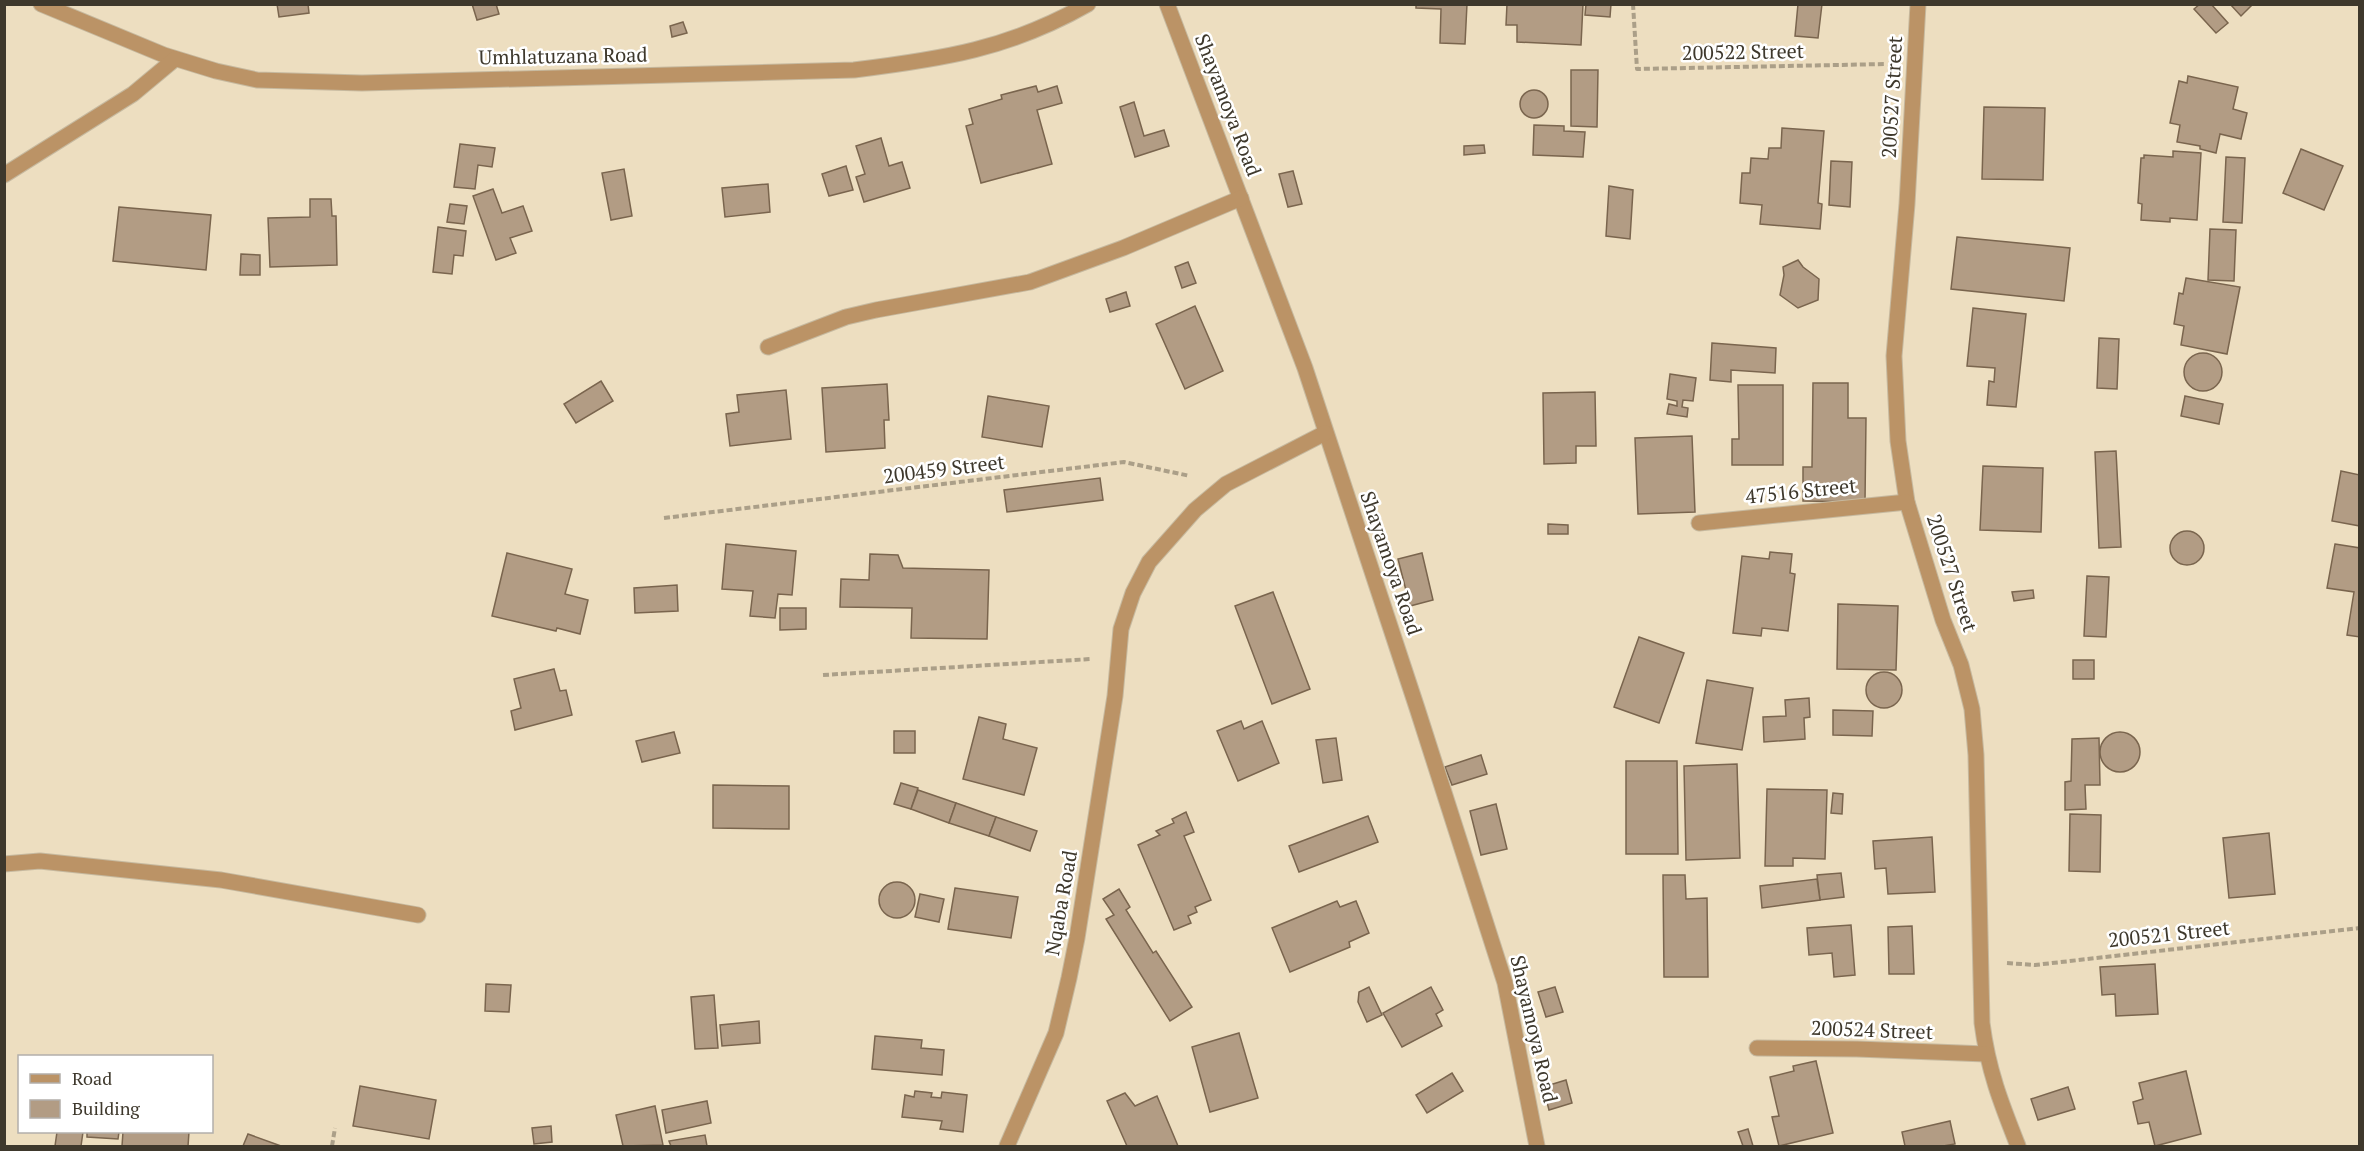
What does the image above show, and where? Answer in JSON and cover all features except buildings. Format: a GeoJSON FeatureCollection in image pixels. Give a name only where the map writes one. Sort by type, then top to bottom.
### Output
{"type":"FeatureCollection","features":[{"type":"Feature","properties":{"kind":"street","name":"Umhlatuzana Road"},"geometry":{"type":"LineString","coordinates":[[41,4],[175,59],[257,80],[362,83],[854,70],[918,62],[974,51],[1015,39],[1055,23],[1088,4]]}},
{"type":"Feature","properties":{"kind":"street","name":"Shayamoya Road"},"geometry":{"type":"LineString","coordinates":[[1167,4],[1305,368],[1395,640],[1505,982],[1538,1146]]}},
{"type":"Feature","properties":{"kind":"street","name":"200527 Street"},"geometry":{"type":"LineString","coordinates":[[1918,4],[1907,204],[1894,356],[1899,441],[1907,502],[1943,621],[1961,664],[1972,709],[1976,755],[1982,1023],[1992,1080],[2018,1146]]}},
{"type":"Feature","properties":{"kind":"street"},"geometry":{"type":"LineString","coordinates":[[4,175],[133,94],[175,59]]}},
{"type":"Feature","properties":{"kind":"street"},"geometry":{"type":"LineString","coordinates":[[768,347],[846,317],[1030,282],[1123,248],[1241,198]]}},
{"type":"Feature","properties":{"kind":"street","name":"Nqaba Road"},"geometry":{"type":"LineString","coordinates":[[1007,1146],[1056,1033],[1069,978],[1115,696],[1121,629],[1133,593],[1149,562],[1194,510],[1226,484],[1325,433]]}},
{"type":"Feature","properties":{"kind":"street","name":"47516 Street"},"geometry":{"type":"LineString","coordinates":[[1699,523],[1907,502]]}},
{"type":"Feature","properties":{"kind":"street"},"geometry":{"type":"LineString","coordinates":[[4,864],[40,861],[221,880],[418,915]]}},
{"type":"Feature","properties":{"kind":"street","name":"200524 Street"},"geometry":{"type":"LineString","coordinates":[[1757,1048],[1986,1054]]}},
{"type":"Feature","properties":{"kind":"path","name":"200522 Street"},"geometry":{"type":"LineString","coordinates":[[1633,4],[1637,69],[1914,64]]}},
{"type":"Feature","properties":{"kind":"path","name":"200459 Street"},"geometry":{"type":"LineString","coordinates":[[664,518],[1124,462],[1226,484]]}},
{"type":"Feature","properties":{"kind":"path"},"geometry":{"type":"LineString","coordinates":[[824,675],[1118,657]]}},
{"type":"Feature","properties":{"kind":"path","name":"200521 Street"},"geometry":{"type":"LineString","coordinates":[[1982,962],[2035,965],[2360,928]]}},
{"type":"Feature","properties":{"kind":"path"},"geometry":{"type":"LineString","coordinates":[[332,1146],[335,1128]]}}]}
